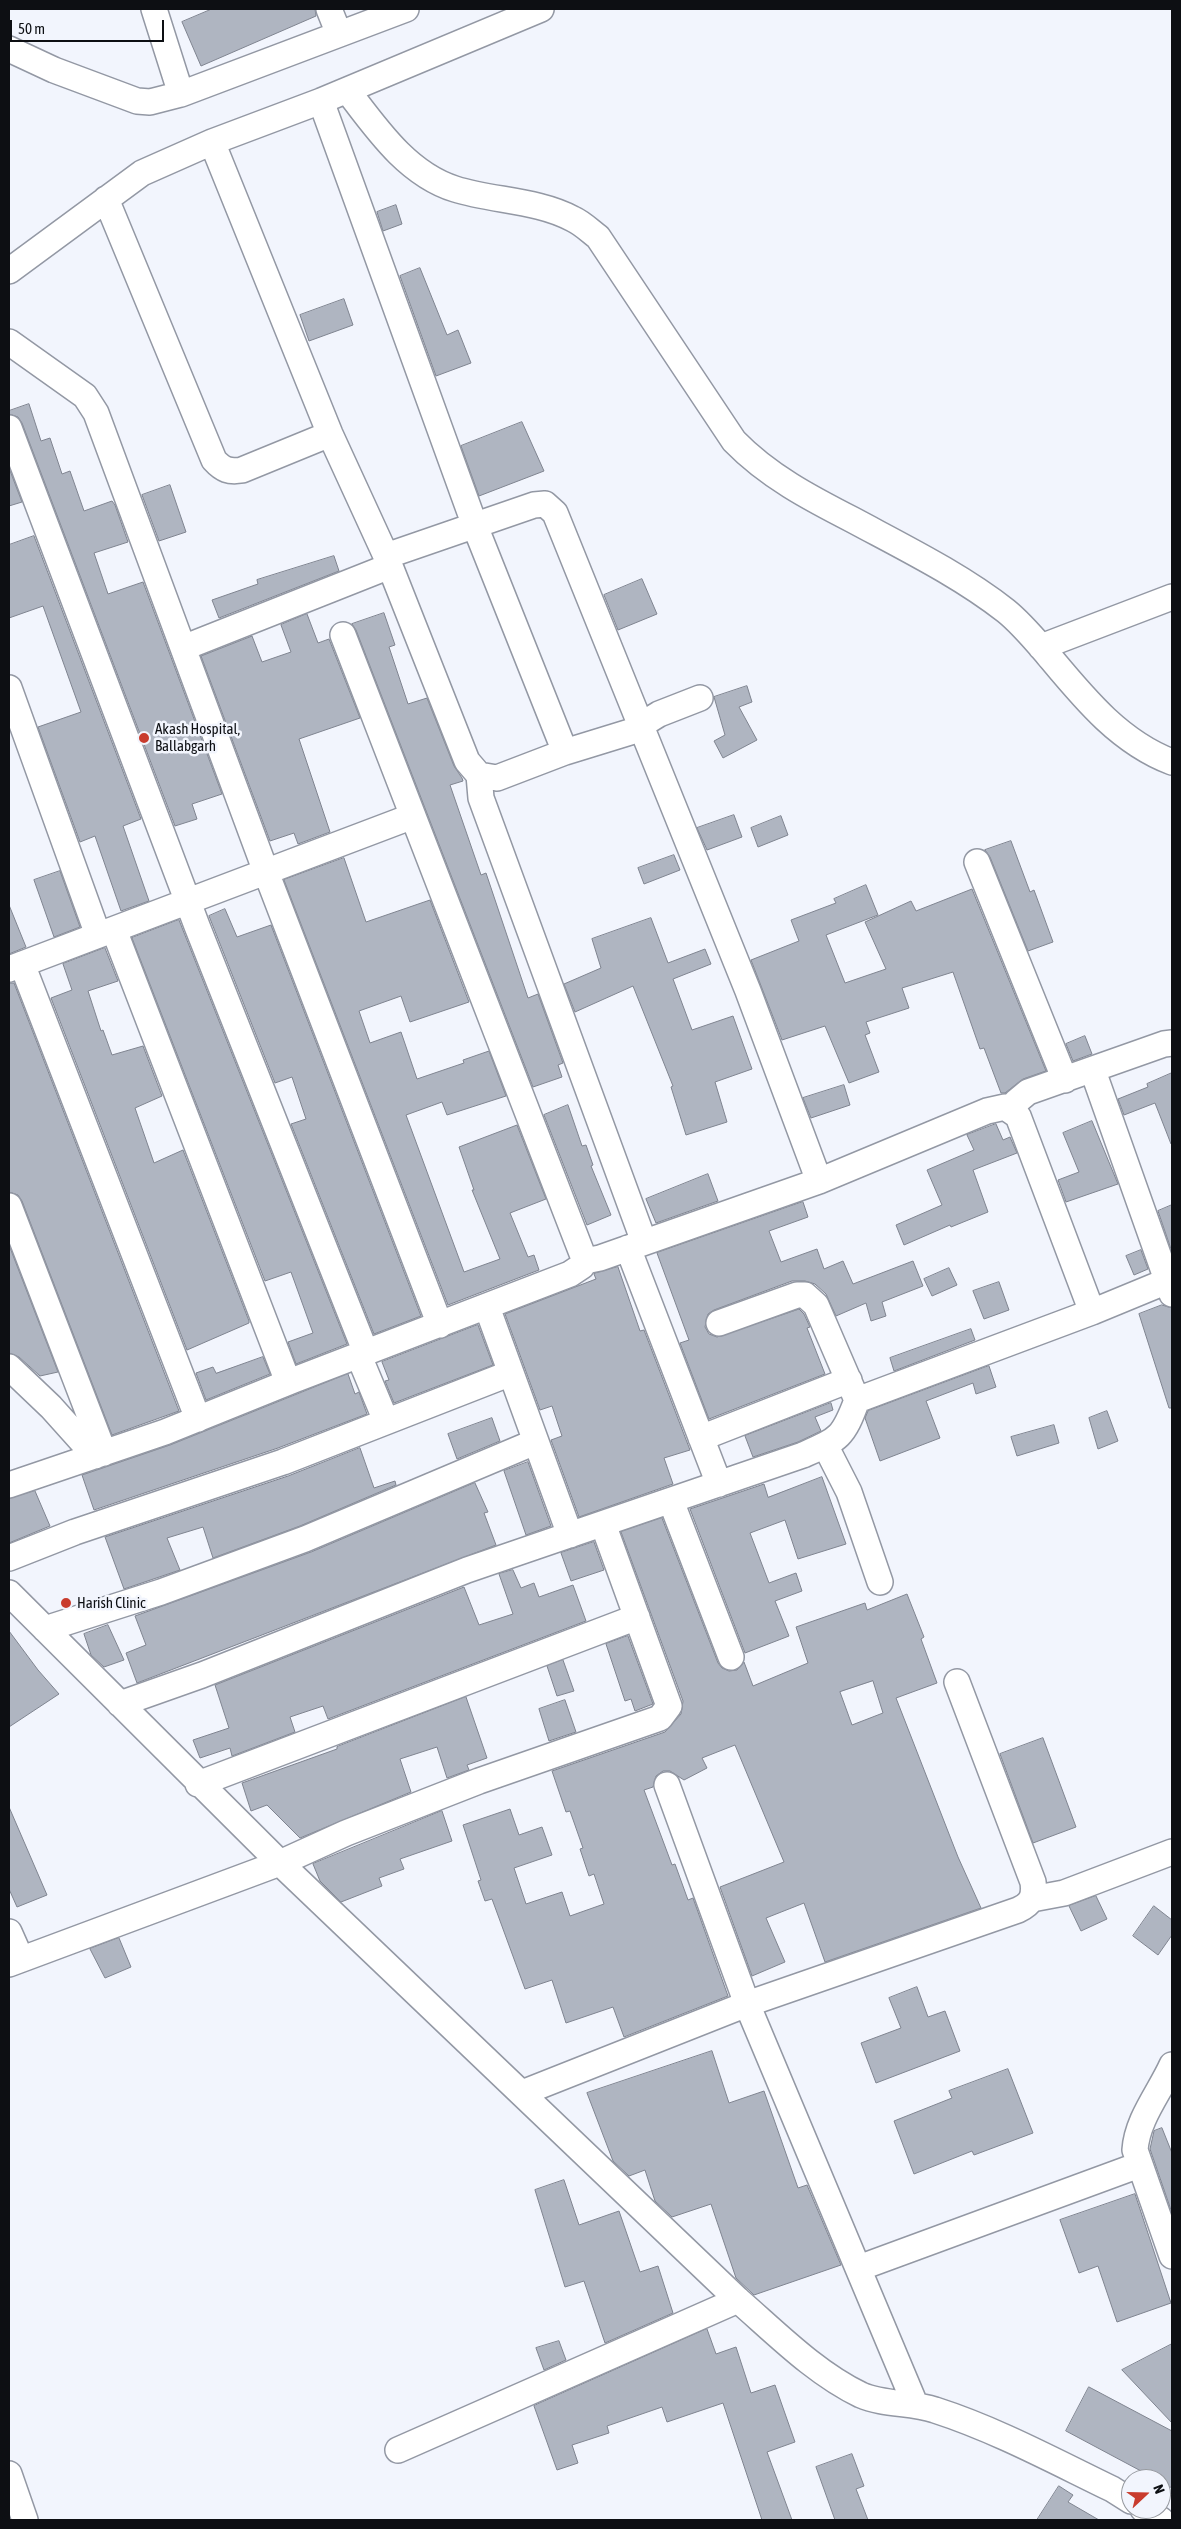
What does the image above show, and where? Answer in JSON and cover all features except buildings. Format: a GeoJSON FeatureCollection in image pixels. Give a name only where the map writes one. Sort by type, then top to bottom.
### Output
{"type":"FeatureCollection","features":[{"type":"Feature","properties":{"kind":"street"},"geometry":{"type":"LineString","coordinates":[[155,9],[181,94]]}},
{"type":"Feature","properties":{"kind":"street"},"geometry":{"type":"LineString","coordinates":[[329,9],[339,34]]}},
{"type":"Feature","properties":{"kind":"street"},"geometry":{"type":"LineString","coordinates":[[9,49],[130,100],[150,102],[181,94],[406,9]]}},
{"type":"Feature","properties":{"kind":"street"},"geometry":{"type":"LineString","coordinates":[[9,271],[142,173],[212,142],[346,90],[541,9]]}},
{"type":"Feature","properties":{"kind":"street"},"geometry":{"type":"LineString","coordinates":[[346,90],[396,151],[419,170],[454,189],[556,211],[574,219],[598,237],[734,441],[748,455],[771,474],[804,494],[901,546],[963,582],[1006,611],[1082,696],[1110,723],[1155,756],[1172,762]]}},
{"type":"Feature","properties":{"kind":"street"},"geometry":{"type":"LineString","coordinates":[[321,100],[474,526],[564,752]]}},
{"type":"Feature","properties":{"kind":"street"},"geometry":{"type":"LineString","coordinates":[[212,142],[330,434],[388,561],[467,761],[479,775],[481,798],[701,1438],[719,1484]]}},
{"type":"Feature","properties":{"kind":"street"},"geometry":{"type":"LineString","coordinates":[[106,199],[214,460],[221,468],[231,472],[242,470],[330,434]]}},
{"type":"Feature","properties":{"kind":"street"},"geometry":{"type":"LineString","coordinates":[[9,342],[76,389],[90,403],[266,872],[440,1325]]}},
{"type":"Feature","properties":{"kind":"street"},"geometry":{"type":"LineString","coordinates":[[9,428],[386,1421]]}},
{"type":"Feature","properties":{"kind":"street"},"geometry":{"type":"LineString","coordinates":[[183,648],[474,526],[534,504],[545,504],[551,507],[555,512],[748,990],[820,1181]]}},
{"type":"Feature","properties":{"kind":"street"},"geometry":{"type":"LineString","coordinates":[[1040,647],[1172,597]]}},
{"type":"Feature","properties":{"kind":"street"},"geometry":{"type":"LineString","coordinates":[[343,635],[575,1241],[586,1259]]}},
{"type":"Feature","properties":{"kind":"street"},"geometry":{"type":"LineString","coordinates":[[9,688],[288,1382]]}},
{"type":"Feature","properties":{"kind":"street"},"geometry":{"type":"LineString","coordinates":[[479,775],[497,778],[564,752],[630,732],[659,714],[700,698]]}},
{"type":"Feature","properties":{"kind":"street"},"geometry":{"type":"LineString","coordinates":[[198,1418],[15,967],[413,816]]}},
{"type":"Feature","properties":{"kind":"street"},"geometry":{"type":"LineString","coordinates":[[977,862],[1065,1080]]}},
{"type":"Feature","properties":{"kind":"street"},"geometry":{"type":"LineString","coordinates":[[1011,1110],[1016,1102],[1028,1092],[1164,1044],[1172,1043]]}},
{"type":"Feature","properties":{"kind":"street"},"geometry":{"type":"LineString","coordinates":[[701,1438],[1092,1312],[1171,1284],[1092,1071]]}},
{"type":"Feature","properties":{"kind":"street"},"geometry":{"type":"LineString","coordinates":[[586,1259],[600,1258],[820,1181],[987,1111],[1005,1107],[1018,1116],[1092,1312]]}},
{"type":"Feature","properties":{"kind":"street"},"geometry":{"type":"LineString","coordinates":[[9,1206],[99,1455]]}},
{"type":"Feature","properties":{"kind":"street"},"geometry":{"type":"LineString","coordinates":[[9,1485],[99,1455],[486,1307],[570,1274],[582,1266],[586,1259]]}},
{"type":"Feature","properties":{"kind":"street"},"geometry":{"type":"LineString","coordinates":[[120,1704],[202,1675],[458,1573],[671,1501],[825,1445],[847,1429],[853,1390],[816,1305],[805,1294],[797,1295],[719,1323]]}},
{"type":"Feature","properties":{"kind":"street"},"geometry":{"type":"LineString","coordinates":[[486,1307],[570,1535]]}},
{"type":"Feature","properties":{"kind":"street"},"geometry":{"type":"LineString","coordinates":[[9,1367],[99,1455]]}},
{"type":"Feature","properties":{"kind":"street"},"geometry":{"type":"LineString","coordinates":[[9,1558],[75,1532],[283,1462],[510,1373]]}},
{"type":"Feature","properties":{"kind":"street"},"geometry":{"type":"LineString","coordinates":[[45,1629],[161,1592],[305,1539],[535,1442]]}},
{"type":"Feature","properties":{"kind":"street"},"geometry":{"type":"LineString","coordinates":[[825,1445],[849,1492],[880,1582]]}},
{"type":"Feature","properties":{"kind":"street"},"geometry":{"type":"LineString","coordinates":[[671,1501],[731,1657]]}},
{"type":"Feature","properties":{"kind":"street"},"geometry":{"type":"LineString","coordinates":[[9,1932],[15,1962],[280,1864],[346,1833],[479,1781],[660,1718],[669,1706],[603,1524]]}},
{"type":"Feature","properties":{"kind":"street"},"geometry":{"type":"LineString","coordinates":[[14,1606],[45,1629],[280,1864],[738,2300],[805,2357],[846,2386],[874,2399],[915,2404],[983,2427],[1121,2495]]}},
{"type":"Feature","properties":{"kind":"street"},"geometry":{"type":"LineString","coordinates":[[198,1784],[637,1617]]}},
{"type":"Feature","properties":{"kind":"street"},"geometry":{"type":"LineString","coordinates":[[522,2093],[747,2004],[1026,1906],[1035,1892],[1033,1882],[958,1682]]}},
{"type":"Feature","properties":{"kind":"street"},"geometry":{"type":"LineString","coordinates":[[667,1785],[747,2004],[915,2404]]}},
{"type":"Feature","properties":{"kind":"street"},"geometry":{"type":"LineString","coordinates":[[1032,1899],[1064,1893],[1172,1852]]}},
{"type":"Feature","properties":{"kind":"street"},"geometry":{"type":"LineString","coordinates":[[1172,2065],[1166,2094],[1147,2111],[1135,2143],[1135,2156],[1172,2256]]}},
{"type":"Feature","properties":{"kind":"street"},"geometry":{"type":"LineString","coordinates":[[859,2268],[1139,2165]]}},
{"type":"Feature","properties":{"kind":"street"},"geometry":{"type":"LineString","coordinates":[[398,2450],[738,2300]]}},
{"type":"Feature","properties":{"kind":"street"},"geometry":{"type":"LineString","coordinates":[[9,2474],[25,2520]]}},
{"type":"Feature","properties":{"kind":"place","name":"Akash Hospital, Ballabgarh"},"geometry":{"type":"Point","coordinates":[144,738]}},
{"type":"Feature","properties":{"kind":"place","name":"Harish Clinic"},"geometry":{"type":"Point","coordinates":[66,1603]}}]}
